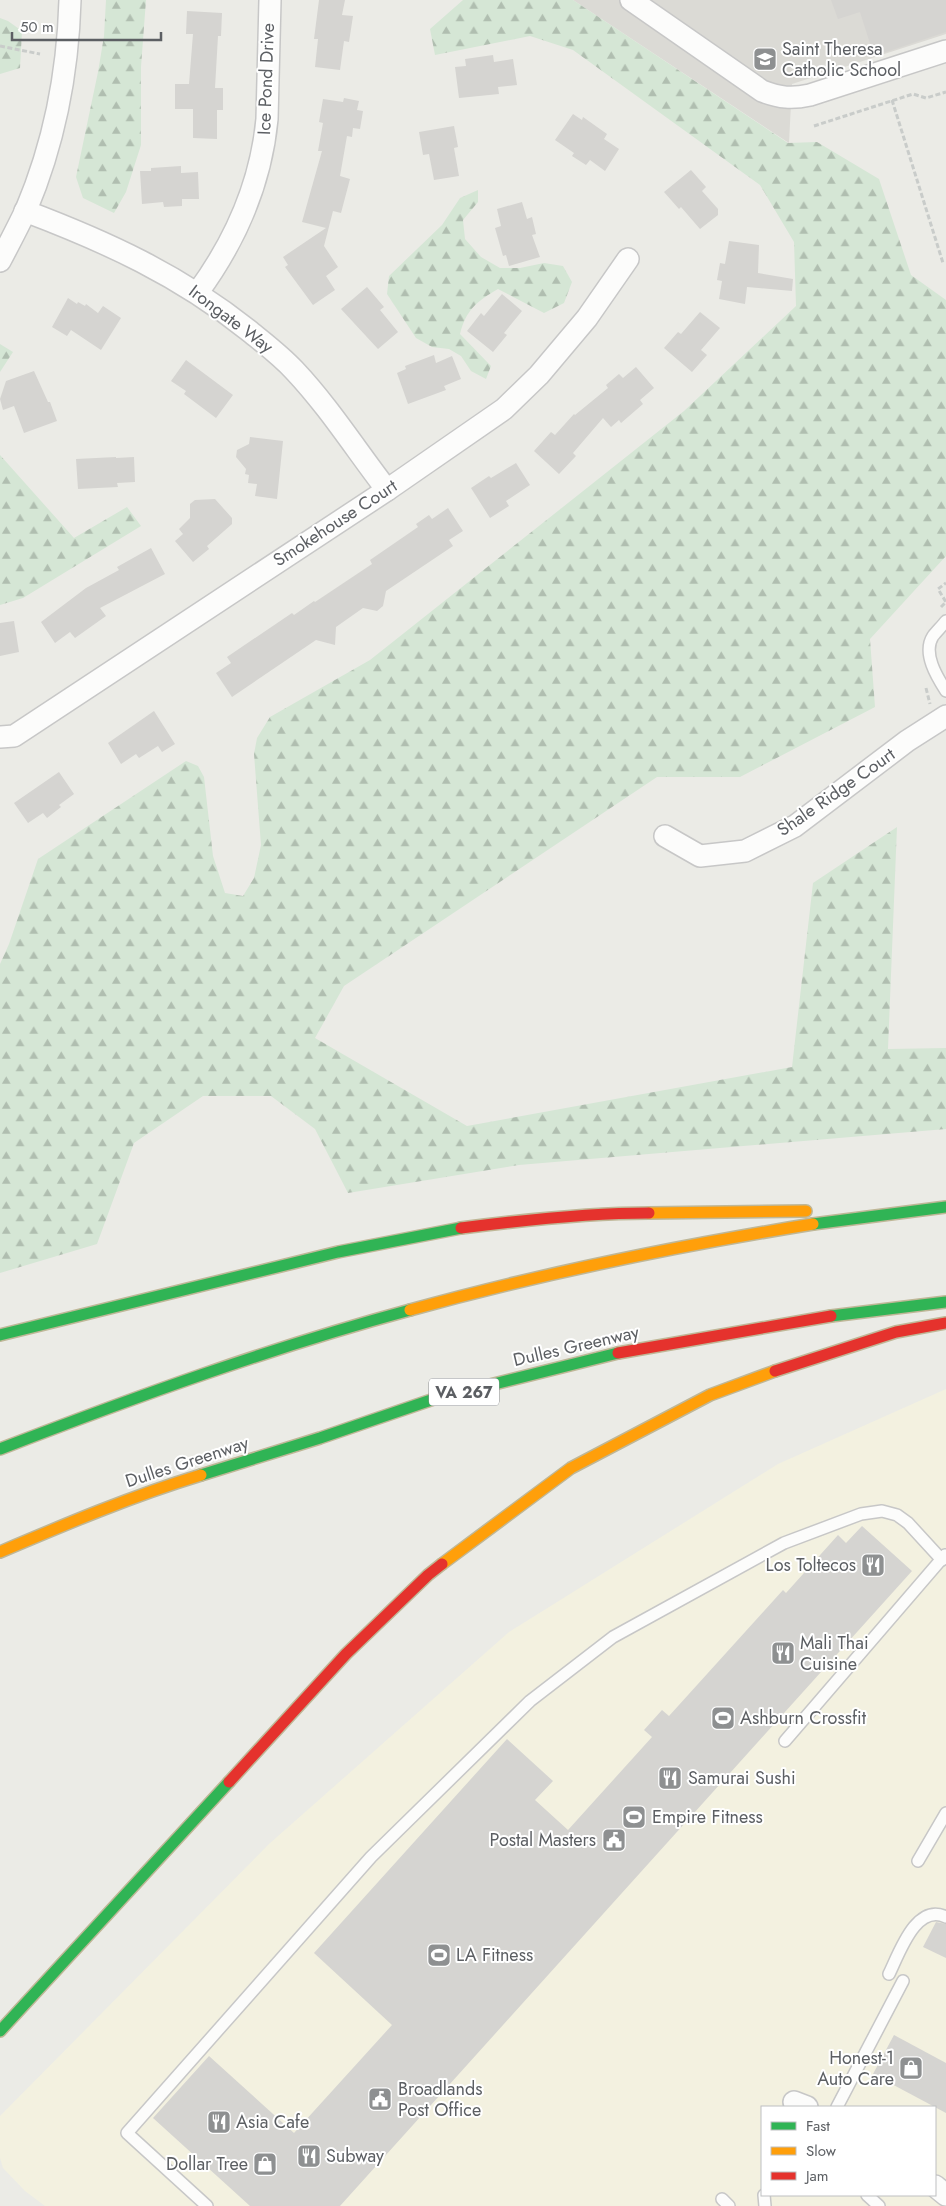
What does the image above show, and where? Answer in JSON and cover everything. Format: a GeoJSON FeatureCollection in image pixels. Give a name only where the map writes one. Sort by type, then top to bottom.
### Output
{"type":"FeatureCollection","features":[{"type":"Feature","properties":{"kind":"highway"},"geometry":{"type":"LineString","coordinates":[[0,1449],[183,1379],[299,1341],[416,1307],[535,1277],[654,1252],[775,1230],[946,1207]]}},
{"type":"Feature","properties":{"kind":"highway"},"geometry":{"type":"LineString","coordinates":[[0,1335],[338,1252],[459,1228],[530,1219],[612,1213],[920,1210]]}},
{"type":"Feature","properties":{"kind":"highway","name":"Dulles Greenway"},"geometry":{"type":"LineString","coordinates":[[0,1552],[82,1517],[159,1488],[320,1438],[443,1397],[635,1349],[851,1312],[946,1302]]}},
{"type":"Feature","properties":{"kind":"highway"},"geometry":{"type":"LineString","coordinates":[[0,2031],[346,1654],[428,1575],[480,1534],[571,1468],[662,1419],[710,1396],[807,1358],[896,1332],[946,1323]]}},
{"type":"Feature","properties":{"kind":"street"},"geometry":{"type":"LineString","coordinates":[[0,261],[25,211],[42,166],[56,114],[65,64],[70,0]]}},
{"type":"Feature","properties":{"kind":"street","name":"Ice Pond Drive"},"geometry":{"type":"LineString","coordinates":[[198,292],[230,243],[243,216],[254,186],[266,138],[270,0]]}},
{"type":"Feature","properties":{"kind":"street"},"geometry":{"type":"LineString","coordinates":[[631,0],[762,91],[777,97],[792,98],[810,95],[946,51]]}},
{"type":"Feature","properties":{"kind":"street","name":"Irongate Way"},"geometry":{"type":"LineString","coordinates":[[25,211],[122,251],[170,275],[198,292],[274,351],[294,370],[329,411],[387,490]]}},
{"type":"Feature","properties":{"kind":"street","name":"Smokehouse Court"},"geometry":{"type":"LineString","coordinates":[[0,738],[14,736],[387,490],[504,409],[539,375],[587,318],[628,259]]}},
{"type":"Feature","properties":{"kind":"street","name":"Shale Ridge Court"},"geometry":{"type":"LineString","coordinates":[[665,836],[700,856],[745,851],[795,826],[907,740],[946,716]]}},
{"type":"Feature","properties":{"kind":"street"},"geometry":{"type":"LineString","coordinates":[[936,2187],[946,2195]]}},
{"type":"Feature","properties":{"kind":"lane"},"geometry":{"type":"LineString","coordinates":[[946,621],[932,638],[930,656],[935,674],[946,691]]}},
{"type":"Feature","properties":{"kind":"lane"},"geometry":{"type":"LineString","coordinates":[[207,2206],[127,2133],[372,1857],[530,1701],[613,1637],[784,1543],[861,1514],[882,1511],[896,1515],[908,1523],[944,1557],[784,1741]]}},
{"type":"Feature","properties":{"kind":"lane"},"geometry":{"type":"LineString","coordinates":[[918,1861],[946,1813]]}},
{"type":"Feature","properties":{"kind":"lane"},"geometry":{"type":"LineString","coordinates":[[889,1974],[912,1928],[924,1916],[940,1914],[946,1917]]}},
{"type":"Feature","properties":{"kind":"lane"},"geometry":{"type":"LineString","coordinates":[[838,2106],[903,1981]]}},
{"type":"Feature","properties":{"kind":"lane"},"geometry":{"type":"LineString","coordinates":[[868,2196],[879,2206]]}},
{"type":"Feature","properties":{"kind":"path"},"geometry":{"type":"LineString","coordinates":[[0,46],[40,54]]}},
{"type":"Feature","properties":{"kind":"path"},"geometry":{"type":"LineString","coordinates":[[814,126],[913,94],[926,98],[946,92]]}},
{"type":"Feature","properties":{"kind":"path"},"geometry":{"type":"LineString","coordinates":[[892,100],[942,263]]}},
{"type":"Feature","properties":{"kind":"shaded area","name":"Saint Theresa Catholic School"},"geometry":{"type":"Polygon","coordinates":[[[573,0],[946,0],[946,34],[792,84],[789,143],[573,0]]]}},
{"type":"Feature","properties":{"kind":"shaded area"},"geometry":{"type":"Polygon","coordinates":[[[946,1389],[946,2206],[45,2206],[25,2191],[3,2168],[0,2158],[0,2116],[269,1844],[509,1632],[778,1464],[946,1389]]]}},
{"type":"Feature","properties":{"kind":"green space"},"geometry":{"type":"Polygon","coordinates":[[[106,0],[146,0],[141,67],[141,145],[126,192],[114,213],[83,198],[76,177],[98,72],[104,36],[106,0]]]}},
{"type":"Feature","properties":{"kind":"green space"},"geometry":{"type":"Polygon","coordinates":[[[463,0],[573,0],[788,143],[817,142],[879,179],[911,275],[946,300],[946,556],[870,639],[875,707],[740,777],[657,777],[344,986],[315,1038],[467,1126],[792,1067],[813,883],[897,827],[888,1049],[946,1048],[946,1129],[519,1165],[348,1193],[315,1129],[271,1096],[203,1096],[134,1143],[97,1244],[0,1273],[0,964],[9,944],[38,859],[186,761],[198,766],[204,777],[213,856],[225,893],[243,896],[254,878],[261,845],[254,754],[257,738],[270,717],[370,660],[684,411],[796,306],[794,242],[760,185],[573,50],[530,36],[435,55],[430,29],[463,0]]]}},
{"type":"Feature","properties":{"kind":"green space"},"geometry":{"type":"Polygon","coordinates":[[[0,18],[22,31],[20,68],[0,74],[0,18]]]}},
{"type":"Feature","properties":{"kind":"green space"},"geometry":{"type":"Polygon","coordinates":[[[478,190],[478,202],[463,220],[465,239],[481,257],[500,268],[520,268],[544,263],[563,266],[572,282],[564,303],[544,313],[498,289],[473,307],[462,326],[460,334],[491,366],[486,379],[471,371],[461,356],[449,349],[432,347],[416,338],[387,294],[389,276],[442,225],[460,198],[478,190]]]}},
{"type":"Feature","properties":{"kind":"green space"},"geometry":{"type":"Polygon","coordinates":[[[0,344],[13,352],[0,372],[0,344]]]}},
{"type":"Feature","properties":{"kind":"green space"},"geometry":{"type":"Polygon","coordinates":[[[0,455],[74,538],[127,507],[141,526],[23,598],[0,605],[0,455]]]}},
{"type":"Feature","properties":{"kind":"building"},"geometry":{"type":"Polygon","coordinates":[[[319,0],[345,0],[342,15],[353,16],[349,42],[344,41],[340,70],[315,67],[318,39],[314,39],[319,0]]]}},
{"type":"Feature","properties":{"kind":"building","name":"Saint Theresa Catholic School"},"geometry":{"type":"Polygon","coordinates":[[[831,0],[946,0],[946,32],[874,56],[860,12],[838,19],[831,0]]]}},
{"type":"Feature","properties":{"kind":"building"},"geometry":{"type":"Polygon","coordinates":[[[187,11],[222,13],[221,36],[218,36],[215,88],[223,88],[223,110],[217,110],[217,139],[193,138],[193,109],[175,109],[175,84],[189,84],[193,34],[186,34],[187,11]]]}},
{"type":"Feature","properties":{"kind":"building"},"geometry":{"type":"Polygon","coordinates":[[[493,55],[494,62],[513,59],[517,85],[498,87],[499,94],[459,98],[455,67],[466,66],[465,59],[493,55]]]}},
{"type":"Feature","properties":{"kind":"building"},"geometry":{"type":"Polygon","coordinates":[[[344,98],[359,101],[357,110],[363,111],[360,129],[353,128],[352,137],[347,136],[340,176],[350,179],[341,213],[333,211],[324,246],[338,267],[326,276],[335,290],[313,305],[285,267],[288,265],[283,257],[326,228],[302,222],[322,151],[318,151],[323,123],[319,122],[323,99],[343,102],[344,98]]]}},
{"type":"Feature","properties":{"kind":"building"},"geometry":{"type":"Polygon","coordinates":[[[573,114],[582,120],[583,117],[607,134],[604,139],[619,149],[605,171],[590,160],[586,165],[572,156],[574,153],[555,140],[573,114]]]}},
{"type":"Feature","properties":{"kind":"building"},"geometry":{"type":"Polygon","coordinates":[[[454,126],[458,147],[454,148],[459,176],[434,180],[429,154],[423,155],[419,132],[454,126]]]}},
{"type":"Feature","properties":{"kind":"building"},"geometry":{"type":"Polygon","coordinates":[[[181,166],[181,173],[198,172],[199,199],[182,199],[182,206],[164,207],[163,202],[142,204],[140,171],[151,171],[151,168],[181,166]]]}},
{"type":"Feature","properties":{"kind":"building"},"geometry":{"type":"Polygon","coordinates":[[[691,170],[706,187],[702,191],[718,209],[718,215],[700,229],[681,207],[679,209],[664,192],[691,170]]]}},
{"type":"Feature","properties":{"kind":"building"},"geometry":{"type":"Polygon","coordinates":[[[522,202],[527,219],[532,217],[536,234],[532,235],[540,257],[509,266],[506,255],[503,256],[495,228],[501,226],[497,209],[522,202]]]}},
{"type":"Feature","properties":{"kind":"building"},"geometry":{"type":"Polygon","coordinates":[[[729,241],[759,245],[758,273],[793,279],[792,291],[747,287],[745,304],[719,299],[722,281],[717,280],[720,263],[725,264],[729,241]]]}},
{"type":"Feature","properties":{"kind":"building"},"geometry":{"type":"Polygon","coordinates":[[[367,287],[384,307],[380,310],[398,332],[378,349],[341,309],[367,287]]]}},
{"type":"Feature","properties":{"kind":"building"},"geometry":{"type":"Polygon","coordinates":[[[502,294],[522,311],[504,333],[507,335],[493,352],[467,331],[481,313],[484,316],[502,294]]]}},
{"type":"Feature","properties":{"kind":"building"},"geometry":{"type":"Polygon","coordinates":[[[68,298],[77,304],[78,302],[85,306],[86,304],[98,313],[103,306],[121,318],[101,350],[71,330],[67,336],[52,327],[68,298]]]}},
{"type":"Feature","properties":{"kind":"building"},"geometry":{"type":"Polygon","coordinates":[[[700,312],[720,328],[701,350],[707,355],[692,372],[664,348],[678,332],[681,334],[700,312]]]}},
{"type":"Feature","properties":{"kind":"building"},"geometry":{"type":"Polygon","coordinates":[[[434,355],[436,363],[452,356],[461,379],[444,386],[446,390],[408,404],[397,373],[406,369],[405,366],[434,355]]]}},
{"type":"Feature","properties":{"kind":"building"},"geometry":{"type":"Polygon","coordinates":[[[186,360],[233,395],[216,418],[184,394],[186,391],[171,381],[186,360]]]}},
{"type":"Feature","properties":{"kind":"building"},"geometry":{"type":"Polygon","coordinates":[[[636,367],[654,388],[640,400],[643,404],[621,423],[619,420],[611,427],[603,418],[573,453],[576,456],[559,474],[534,451],[551,432],[555,435],[574,414],[608,388],[606,385],[619,374],[623,378],[636,367]]]}},
{"type":"Feature","properties":{"kind":"building"},"geometry":{"type":"Polygon","coordinates":[[[34,371],[48,402],[50,402],[57,421],[24,433],[14,406],[3,410],[0,399],[6,381],[34,371]]]}},
{"type":"Feature","properties":{"kind":"building"},"geometry":{"type":"Polygon","coordinates":[[[250,437],[283,441],[277,499],[255,496],[257,484],[248,483],[249,475],[245,474],[246,469],[236,457],[237,450],[249,444],[250,437]]]}},
{"type":"Feature","properties":{"kind":"building"},"geometry":{"type":"Polygon","coordinates":[[[134,457],[135,482],[117,483],[118,487],[78,489],[76,459],[134,457]]]}},
{"type":"Feature","properties":{"kind":"building"},"geometry":{"type":"Polygon","coordinates":[[[516,463],[530,485],[506,501],[509,506],[490,518],[471,488],[489,476],[491,478],[516,463]]]}},
{"type":"Feature","properties":{"kind":"building"},"geometry":{"type":"Polygon","coordinates":[[[215,499],[232,518],[232,524],[207,546],[209,549],[193,562],[175,541],[183,534],[179,529],[190,518],[190,504],[195,500],[215,499]]]}},
{"type":"Feature","properties":{"kind":"building"},"geometry":{"type":"Polygon","coordinates":[[[448,508],[463,531],[449,540],[453,546],[386,591],[383,606],[377,611],[363,608],[336,627],[335,645],[316,640],[232,697],[216,673],[231,663],[227,657],[292,613],[294,615],[372,564],[370,560],[418,527],[416,524],[429,515],[432,519],[448,508]]]}},
{"type":"Feature","properties":{"kind":"building"},"geometry":{"type":"Polygon","coordinates":[[[151,548],[165,574],[100,608],[106,616],[75,638],[70,632],[55,643],[41,622],[86,588],[119,570],[117,567],[151,548]]]}},
{"type":"Feature","properties":{"kind":"building"},"geometry":{"type":"Polygon","coordinates":[[[14,621],[19,652],[0,656],[0,623],[14,621]]]}},
{"type":"Feature","properties":{"kind":"building"},"geometry":{"type":"Polygon","coordinates":[[[154,711],[175,744],[162,752],[158,746],[139,758],[136,754],[121,764],[108,743],[154,711]]]}},
{"type":"Feature","properties":{"kind":"building"},"geometry":{"type":"Polygon","coordinates":[[[59,772],[74,794],[59,805],[61,807],[47,818],[43,813],[28,823],[14,803],[59,772]]]}},
{"type":"Feature","properties":{"kind":"building"},"geometry":{"type":"Polygon","coordinates":[[[862,1526],[912,1571],[340,2206],[250,2206],[153,2118],[209,2056],[294,2133],[392,2025],[314,1953],[507,1739],[553,1781],[535,1800],[568,1830],[652,1737],[644,1730],[662,1710],[669,1716],[783,1590],[786,1593],[838,1535],[846,1543],[862,1526]]]}},
{"type":"Feature","properties":{"kind":"building"},"geometry":{"type":"Polygon","coordinates":[[[936,1922],[946,1924],[946,1958],[923,1947],[936,1922]]]}},
{"type":"Feature","properties":{"kind":"building","name":"Honest-1 Auto Care"},"geometry":{"type":"Polygon","coordinates":[[[894,2035],[946,2063],[946,2113],[936,2106],[873,2074],[894,2035]]]}},
{"type":"Feature","properties":{"kind":"traffic: fast"},"geometry":{"type":"LineString","coordinates":[[813,1224],[946,1207]]}},
{"type":"Feature","properties":{"kind":"traffic: fast"},"geometry":{"type":"LineString","coordinates":[[0,1335],[338,1252],[461,1228]]}},
{"type":"Feature","properties":{"kind":"traffic: fast"},"geometry":{"type":"LineString","coordinates":[[831,1316],[946,1302]]}},
{"type":"Feature","properties":{"kind":"traffic: fast"},"geometry":{"type":"LineString","coordinates":[[0,1449],[203,1374],[306,1340],[410,1310]]}},
{"type":"Feature","properties":{"kind":"traffic: fast"},"geometry":{"type":"LineString","coordinates":[[201,1475],[320,1438],[434,1399],[618,1353]]}},
{"type":"Feature","properties":{"kind":"traffic: fast"},"geometry":{"type":"LineString","coordinates":[[0,2031],[229,1782]]}},
{"type":"Feature","properties":{"kind":"traffic: slow"},"geometry":{"type":"LineString","coordinates":[[649,1213],[806,1211]]}},
{"type":"Feature","properties":{"kind":"traffic: slow"},"geometry":{"type":"LineString","coordinates":[[410,1310],[610,1261],[813,1224]]}},
{"type":"Feature","properties":{"kind":"traffic: slow"},"geometry":{"type":"LineString","coordinates":[[442,1564],[571,1468],[710,1395],[775,1371]]}},
{"type":"Feature","properties":{"kind":"traffic: slow"},"geometry":{"type":"LineString","coordinates":[[0,1552],[124,1501],[201,1475]]}},
{"type":"Feature","properties":{"kind":"traffic: jam"},"geometry":{"type":"LineString","coordinates":[[461,1228],[602,1214],[649,1213]]}},
{"type":"Feature","properties":{"kind":"traffic: jam"},"geometry":{"type":"LineString","coordinates":[[618,1353],[831,1316]]}},
{"type":"Feature","properties":{"kind":"traffic: jam"},"geometry":{"type":"LineString","coordinates":[[775,1371],[896,1332],[946,1323]]}},
{"type":"Feature","properties":{"kind":"traffic: jam"},"geometry":{"type":"LineString","coordinates":[[229,1782],[346,1654],[428,1575],[442,1564]]}},
{"type":"Feature","properties":{"kind":"place","name":"Saint Theresa Catholic School"},"geometry":{"type":"Point","coordinates":[765,59]}},
{"type":"Feature","properties":{"kind":"place","name":"Los Toltecos"},"geometry":{"type":"Point","coordinates":[873,1565]}},
{"type":"Feature","properties":{"kind":"place","name":"Mali Thai Cuisine"},"geometry":{"type":"Point","coordinates":[783,1653]}},
{"type":"Feature","properties":{"kind":"place","name":"Ashburn Crossfit"},"geometry":{"type":"Point","coordinates":[723,1718]}},
{"type":"Feature","properties":{"kind":"place","name":"Samurai Sushi"},"geometry":{"type":"Point","coordinates":[670,1778]}},
{"type":"Feature","properties":{"kind":"place","name":"Empire Fitness"},"geometry":{"type":"Point","coordinates":[634,1817]}},
{"type":"Feature","properties":{"kind":"place","name":"Postal Masters"},"geometry":{"type":"Point","coordinates":[614,1840]}},
{"type":"Feature","properties":{"kind":"place","name":"LA Fitness"},"geometry":{"type":"Point","coordinates":[439,1955]}},
{"type":"Feature","properties":{"kind":"place","name":"Honest-1 Auto Care"},"geometry":{"type":"Point","coordinates":[911,2068]}},
{"type":"Feature","properties":{"kind":"place","name":"Broadlands Post Office"},"geometry":{"type":"Point","coordinates":[380,2099]}},
{"type":"Feature","properties":{"kind":"place","name":"Asia Cafe"},"geometry":{"type":"Point","coordinates":[219,2122]}},
{"type":"Feature","properties":{"kind":"place","name":"Subway"},"geometry":{"type":"Point","coordinates":[309,2156]}},
{"type":"Feature","properties":{"kind":"place","name":"Dollar Tree"},"geometry":{"type":"Point","coordinates":[265,2164]}}]}
